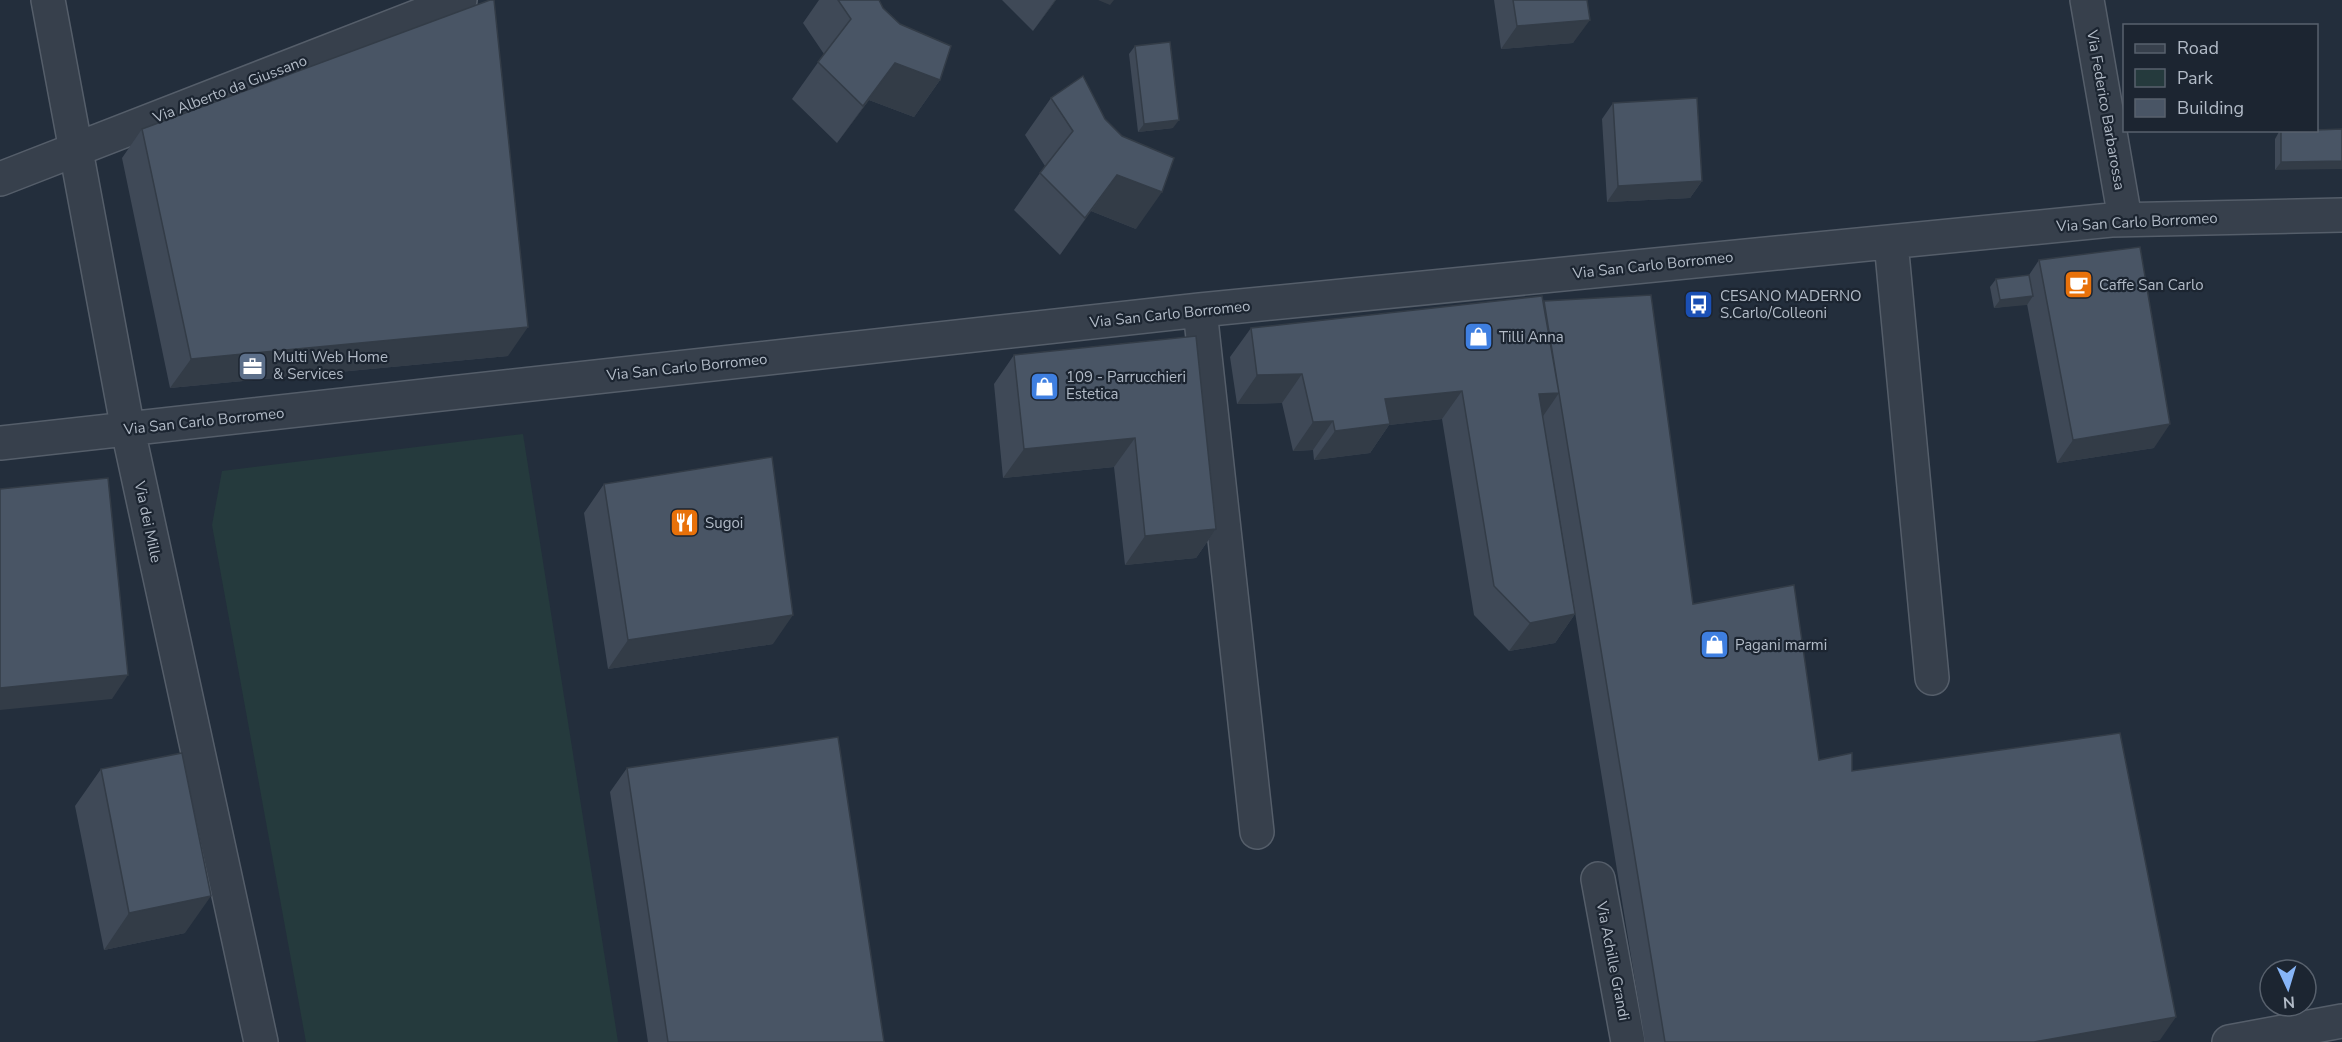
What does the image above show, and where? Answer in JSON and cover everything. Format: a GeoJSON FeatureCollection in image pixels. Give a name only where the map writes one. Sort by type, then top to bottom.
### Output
{"type":"FeatureCollection","features":[{"type":"Feature","properties":{"kind":"street","name":"Via dei Mille"},"geometry":{"type":"LineString","coordinates":[[48,0],[128,430],[261,1042]]}},
{"type":"Feature","properties":{"kind":"street","name":"Via Alberto da Giussano"},"geometry":{"type":"LineString","coordinates":[[0,179],[460,0]]}},
{"type":"Feature","properties":{"kind":"street","name":"Via Federico Barbarossa"},"geometry":{"type":"LineString","coordinates":[[2086,0],[2125,219]]}},
{"type":"Feature","properties":{"kind":"street","name":"Via San Carlo Borromeo"},"geometry":{"type":"LineString","coordinates":[[0,443],[1200,310],[2125,219],[2342,215]]}},
{"type":"Feature","properties":{"kind":"street"},"geometry":{"type":"LineString","coordinates":[[1891,242],[1932,678]]}},
{"type":"Feature","properties":{"kind":"street"},"geometry":{"type":"LineString","coordinates":[[1200,310],[1257,832]]}},
{"type":"Feature","properties":{"kind":"street","name":"Via Achille Grandi"},"geometry":{"type":"LineString","coordinates":[[1598,879],[1628,1042]]}},
{"type":"Feature","properties":{"kind":"street"},"geometry":{"type":"LineString","coordinates":[[2229,1042],[2342,1021]]}},
{"type":"Feature","properties":{"kind":"green space"},"geometry":{"type":"Polygon","coordinates":[[[523,434],[618,1042],[306,1042],[212,525],[222,471],[523,434]]]}},
{"type":"Feature","properties":{"kind":"building"},"geometry":{"type":"Polygon","coordinates":[[[494,0],[528,327],[191,359],[142,129],[494,0]]]}},
{"type":"Feature","properties":{"kind":"building"},"geometry":{"type":"Polygon","coordinates":[[[838,0],[879,0],[883,8],[900,24],[951,46],[940,80],[895,63],[863,106],[818,62],[851,19],[838,0]]]}},
{"type":"Feature","properties":{"kind":"building"},"geometry":{"type":"Polygon","coordinates":[[[1513,0],[1587,0],[1590,20],[1517,26],[1513,0]]]}},
{"type":"Feature","properties":{"kind":"building"},"geometry":{"type":"Polygon","coordinates":[[[1170,42],[1179,120],[1144,124],[1135,46],[1170,42]]]}},
{"type":"Feature","properties":{"kind":"building"},"geometry":{"type":"Polygon","coordinates":[[[1083,76],[1105,119],[1122,136],[1174,158],[1162,192],[1117,175],[1085,218],[1040,173],[1073,131],[1051,98],[1083,76]]]}},
{"type":"Feature","properties":{"kind":"building"},"geometry":{"type":"Polygon","coordinates":[[[1697,98],[1702,181],[1618,186],[1613,103],[1697,98]]]}},
{"type":"Feature","properties":{"kind":"building"},"geometry":{"type":"Polygon","coordinates":[[[2342,129],[2342,161],[2281,162],[2281,132],[2318,132],[2318,130],[2342,129]]]}},
{"type":"Feature","properties":{"kind":"building"},"geometry":{"type":"Polygon","coordinates":[[[2140,247],[2170,424],[2073,440],[2039,260],[2140,247]]]}},
{"type":"Feature","properties":{"kind":"building"},"geometry":{"type":"Polygon","coordinates":[[[2029,275],[2033,296],[2000,300],[1996,279],[2029,275]]]}},
{"type":"Feature","properties":{"kind":"building"},"geometry":{"type":"Polygon","coordinates":[[[1651,295],[1693,604],[1794,585],[1819,760],[1852,753],[1852,771],[2120,733],[2176,1017],[2034,1042],[1665,1042],[1544,301],[1651,295]]]}},
{"type":"Feature","properties":{"kind":"building"},"geometry":{"type":"Polygon","coordinates":[[[1542,296],[1559,393],[1539,394],[1575,614],[1530,623],[1494,586],[1462,391],[1385,399],[1390,424],[1335,431],[1333,421],[1313,422],[1302,374],[1257,375],[1251,328],[1542,296]]]}},
{"type":"Feature","properties":{"kind":"building"},"geometry":{"type":"Polygon","coordinates":[[[1196,336],[1216,529],[1145,536],[1135,438],[1024,449],[1014,355],[1196,336]]]}},
{"type":"Feature","properties":{"kind":"building"},"geometry":{"type":"Polygon","coordinates":[[[772,457],[793,615],[628,640],[604,484],[772,457]]]}},
{"type":"Feature","properties":{"kind":"building"},"geometry":{"type":"Polygon","coordinates":[[[108,478],[128,675],[0,688],[0,489],[108,478]]]}},
{"type":"Feature","properties":{"kind":"building"},"geometry":{"type":"Polygon","coordinates":[[[838,737],[884,1042],[668,1042],[627,768],[838,737]]]}},
{"type":"Feature","properties":{"kind":"building"},"geometry":{"type":"Polygon","coordinates":[[[182,753],[211,896],[129,913],[101,769],[182,753]]]}},
{"type":"Feature","properties":{"kind":"place","name":"Caffe San Carlo"},"geometry":{"type":"Point","coordinates":[2078,285]}},
{"type":"Feature","properties":{"kind":"place","name":"CESANO MADERNO S.Carlo/Colleoni"},"geometry":{"type":"Point","coordinates":[1699,305]}},
{"type":"Feature","properties":{"kind":"place","name":"Tilli Anna"},"geometry":{"type":"Point","coordinates":[1478,337]}},
{"type":"Feature","properties":{"kind":"place","name":"Multi Web Home & Services"},"geometry":{"type":"Point","coordinates":[252,366]}},
{"type":"Feature","properties":{"kind":"place","name":"109 - Parrucchieri Estetica"},"geometry":{"type":"Point","coordinates":[1045,386]}},
{"type":"Feature","properties":{"kind":"place","name":"Sugoi"},"geometry":{"type":"Point","coordinates":[684,523]}},
{"type":"Feature","properties":{"kind":"place","name":"Pagani marmi"},"geometry":{"type":"Point","coordinates":[1714,645]}}]}
